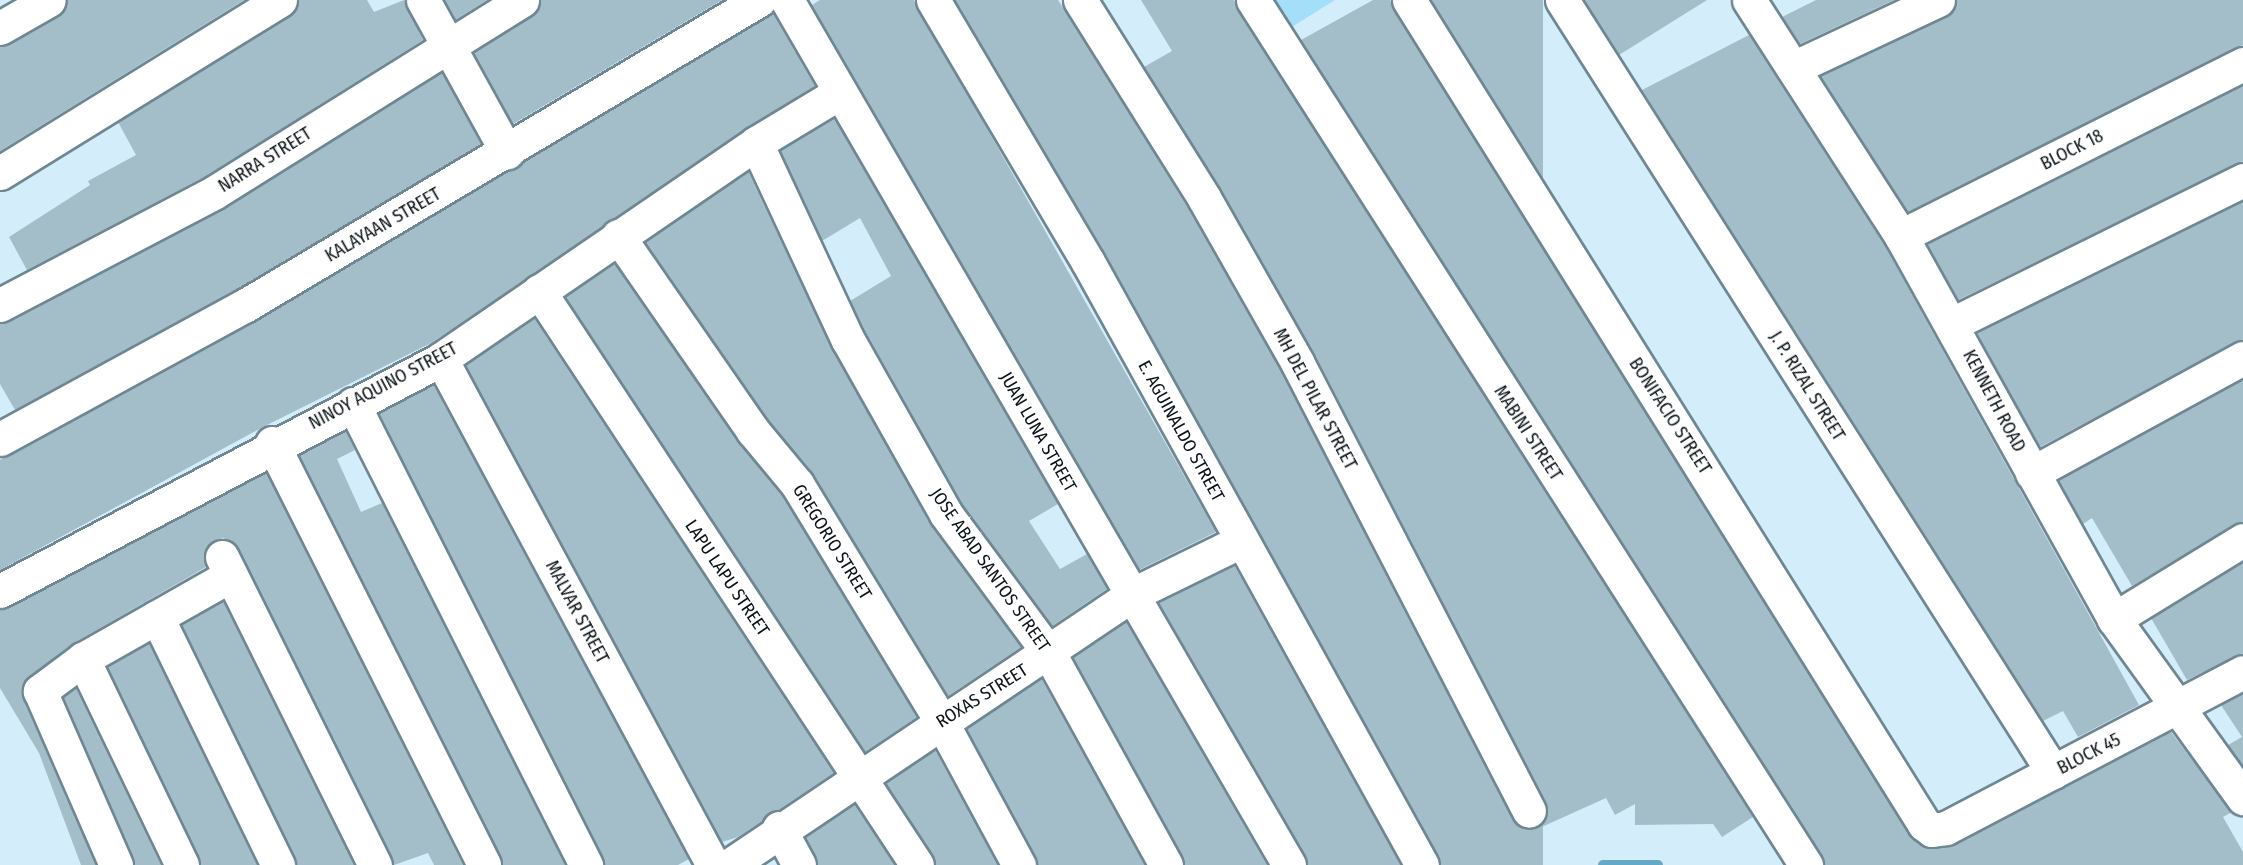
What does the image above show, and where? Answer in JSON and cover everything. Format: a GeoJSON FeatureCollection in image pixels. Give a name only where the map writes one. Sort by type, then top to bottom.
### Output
{"type":"FeatureCollection","features":[{"type":"Feature","properties":{"kind":"street"},"geometry":{"type":"LineString","coordinates":[[0,28],[49,0]]}},
{"type":"Feature","properties":{"kind":"street"},"geometry":{"type":"LineString","coordinates":[[0,173],[280,0]]}},
{"type":"Feature","properties":{"kind":"street"},"geometry":{"type":"LineString","coordinates":[[423,0],[450,43],[507,152]]}},
{"type":"Feature","properties":{"kind":"street","name":"NARRA STREET"},"geometry":{"type":"LineString","coordinates":[[0,305],[215,192],[522,0]]}},
{"type":"Feature","properties":{"kind":"street","name":"KALAYAAN STREET"},"geometry":{"type":"LineString","coordinates":[[0,439],[246,305],[507,152],[759,0]]}},
{"type":"Feature","properties":{"kind":"street","name":"JUAN LUNA STREET"},"geometry":{"type":"LineString","coordinates":[[787,0],[1289,865]]}},
{"type":"Feature","properties":{"kind":"street","name":"E. AGUINALDO STREET"},"geometry":{"type":"LineString","coordinates":[[933,0],[1088,262],[1422,865]]}},
{"type":"Feature","properties":{"kind":"street","name":"MH DEL PILAR STREET"},"geometry":{"type":"LineString","coordinates":[[1080,0],[1204,198],[1297,362],[1529,811]]}},
{"type":"Feature","properties":{"kind":"street","name":"MABINI STREET"},"geometry":{"type":"LineString","coordinates":[[1253,0],[1806,865]]}},
{"type":"Feature","properties":{"kind":"street","name":"BONIFACIO STREET"},"geometry":{"type":"LineString","coordinates":[[1408,0],[1932,830]]}},
{"type":"Feature","properties":{"kind":"street","name":"J. P. RIZAL STREET"},"geometry":{"type":"LineString","coordinates":[[1562,0],[2052,772]]}},
{"type":"Feature","properties":{"kind":"street","name":"KENNETH ROAD"},"geometry":{"type":"LineString","coordinates":[[1749,0],[1901,236],[1952,324],[2114,619],[2180,706],[2243,798]]}},
{"type":"Feature","properties":{"kind":"street"},"geometry":{"type":"LineString","coordinates":[[1793,68],[1938,0]]}},
{"type":"Feature","properties":{"kind":"street","name":"BLOCK 18"},"geometry":{"type":"LineString","coordinates":[[1901,236],[2243,64]]}},
{"type":"Feature","properties":{"kind":"street","name":"NINOY AQUINO STREET"},"geometry":{"type":"LineString","coordinates":[[0,591],[272,443],[441,358],[756,143],[839,93]]}},
{"type":"Feature","properties":{"kind":"street","name":"JOSE ABAD SANTOS STREET"},"geometry":{"type":"LineString","coordinates":[[756,143],[848,340],[946,514],[1049,653],[1166,865]]}},
{"type":"Feature","properties":{"kind":"street"},"geometry":{"type":"LineString","coordinates":[[1952,324],[2243,180]]}},
{"type":"Feature","properties":{"kind":"street","name":"GREGORIO STREET"},"geometry":{"type":"LineString","coordinates":[[618,236],[753,431],[797,484],[941,721],[1019,865]]}},
{"type":"Feature","properties":{"kind":"street","name":"LAPU LAPU STREET"},"geometry":{"type":"LineString","coordinates":[[539,291],[860,773],[916,865]]}},
{"type":"Feature","properties":{"kind":"street","name":"MALVAR STREET"},"geometry":{"type":"LineString","coordinates":[[441,358],[713,865]]}},
{"type":"Feature","properties":{"kind":"street"},"geometry":{"type":"LineString","coordinates":[[2032,473],[2243,358]]}},
{"type":"Feature","properties":{"kind":"street"},"geometry":{"type":"LineString","coordinates":[[353,404],[586,865]]}},
{"type":"Feature","properties":{"kind":"street"},"geometry":{"type":"LineString","coordinates":[[272,443],[484,865]]}},
{"type":"Feature","properties":{"kind":"street"},"geometry":{"type":"LineString","coordinates":[[2114,619],[2243,540]]}},
{"type":"Feature","properties":{"kind":"street","name":"ROXAS STREET"},"geometry":{"type":"LineString","coordinates":[[730,865],[779,828],[860,773],[1049,653],[1133,594],[1241,541]]}},
{"type":"Feature","properties":{"kind":"street"},"geometry":{"type":"LineString","coordinates":[[116,865],[40,691],[84,658],[157,617],[226,566],[375,865]]}},
{"type":"Feature","properties":{"kind":"street"},"geometry":{"type":"LineString","coordinates":[[157,617],[278,865]]}},
{"type":"Feature","properties":{"kind":"street"},"geometry":{"type":"LineString","coordinates":[[84,658],[182,865]]}},
{"type":"Feature","properties":{"kind":"street","name":"BLOCK 45"},"geometry":{"type":"LineString","coordinates":[[1932,830],[2052,772],[2243,672]]}},
{"type":"Feature","properties":{"kind":"street"},"geometry":{"type":"LineString","coordinates":[[779,828],[799,865]]}},
{"type":"Feature","properties":{"kind":"shaded area"},"geometry":{"type":"Polygon","coordinates":[[[1268,0],[1335,0],[1287,30],[1268,0]]]}},
{"type":"Feature","properties":{"kind":"building"},"geometry":{"type":"Polygon","coordinates":[[[68,0],[244,0],[0,151],[0,47],[58,16],[68,0]]]}},
{"type":"Feature","properties":{"kind":"building"},"geometry":{"type":"Polygon","coordinates":[[[299,0],[367,0],[374,12],[404,0],[423,40],[206,176],[27,270],[9,237],[90,185],[88,181],[136,155],[118,122],[290,16],[299,0]]]}},
{"type":"Feature","properties":{"kind":"building"},"geometry":{"type":"Polygon","coordinates":[[[444,0],[487,0],[455,20],[444,0]]]}},
{"type":"Feature","properties":{"kind":"building"},"geometry":{"type":"Polygon","coordinates":[[[541,0],[722,0],[513,124],[473,52],[532,16],[541,0]]]}},
{"type":"Feature","properties":{"kind":"building"},"geometry":{"type":"Polygon","coordinates":[[[820,0],[914,0],[1216,532],[1139,570],[812,5],[820,0]]]}},
{"type":"Feature","properties":{"kind":"building"},"geometry":{"type":"Polygon","coordinates":[[[955,0],[1058,0],[1188,208],[1281,371],[1512,820],[1519,827],[1537,828],[1545,821],[1546,802],[1314,353],[1144,67],[1172,51],[1141,0],[1234,0],[1753,817],[1722,837],[1713,824],[1635,825],[1635,804],[1615,815],[1606,798],[1458,865],[1441,865],[1104,253],[955,0]]]}},
{"type":"Feature","properties":{"kind":"building"},"geometry":{"type":"Polygon","coordinates":[[[1373,0],[1390,0],[1912,839],[1928,848],[1954,845],[2171,732],[2232,812],[2223,817],[2243,852],[2243,865],[1825,865],[1301,40],[1373,0]]]}},
{"type":"Feature","properties":{"kind":"building"},"geometry":{"type":"Polygon","coordinates":[[[1431,0],[1543,0],[1543,865],[1431,865],[1431,0]]]}},
{"type":"Feature","properties":{"kind":"building"},"geometry":{"type":"Polygon","coordinates":[[[1584,0],[1707,0],[1619,55],[1584,0]]]}},
{"type":"Feature","properties":{"kind":"building"},"geometry":{"type":"Polygon","coordinates":[[[1816,0],[1894,0],[1800,44],[1782,17],[1816,0]]]}},
{"type":"Feature","properties":{"kind":"building"},"geometry":{"type":"Polygon","coordinates":[[[1956,0],[2243,0],[2243,45],[1908,212],[1820,76],[1946,17],[1956,0]]]}},
{"type":"Feature","properties":{"kind":"building"},"geometry":{"type":"Polygon","coordinates":[[[772,12],[815,86],[431,343],[263,427],[0,570],[0,460],[256,321],[772,12]]]}},
{"type":"Feature","properties":{"kind":"building"},"geometry":{"type":"Polygon","coordinates":[[[1749,35],[1885,246],[2139,705],[2078,737],[2063,711],[2043,721],[1642,90],[1749,35]]]}},
{"type":"Feature","properties":{"kind":"building"},"geometry":{"type":"Polygon","coordinates":[[[442,72],[481,144],[237,289],[15,410],[0,384],[0,324],[224,209],[442,72]]]}},
{"type":"Feature","properties":{"kind":"building"},"geometry":{"type":"Polygon","coordinates":[[[2243,85],[2243,161],[1958,300],[1927,244],[2243,85]]]}},
{"type":"Feature","properties":{"kind":"building"},"geometry":{"type":"Polygon","coordinates":[[[834,118],[1058,504],[1029,521],[1060,569],[1087,554],[1107,589],[1052,626],[962,504],[850,301],[891,276],[860,218],[822,241],[780,150],[834,118]]]}},
{"type":"Feature","properties":{"kind":"building"},"geometry":{"type":"Polygon","coordinates":[[[748,171],[832,349],[930,523],[1021,647],[948,696],[813,474],[768,420],[645,242],[748,171]]]}},
{"type":"Feature","properties":{"kind":"building"},"geometry":{"type":"Polygon","coordinates":[[[2243,201],[2243,339],[2040,447],[1976,333],[2243,201]]]}},
{"type":"Feature","properties":{"kind":"building"},"geometry":{"type":"Polygon","coordinates":[[[614,263],[738,442],[782,495],[917,717],[865,752],[565,297],[614,263]]]}},
{"type":"Feature","properties":{"kind":"building"},"geometry":{"type":"Polygon","coordinates":[[[534,318],[834,773],[738,837],[722,842],[465,365],[534,318]]]}},
{"type":"Feature","properties":{"kind":"building"},"geometry":{"type":"Polygon","coordinates":[[[2243,379],[2243,521],[2132,586],[2092,518],[2083,524],[2058,480],[2243,379]]]}},
{"type":"Feature","properties":{"kind":"building"},"geometry":{"type":"Polygon","coordinates":[[[433,384],[689,859],[678,865],[605,865],[379,413],[433,384]]]}},
{"type":"Feature","properties":{"kind":"building"},"geometry":{"type":"Polygon","coordinates":[[[345,430],[355,450],[337,459],[361,512],[382,503],[565,865],[503,865],[299,455],[345,430]]]}},
{"type":"Feature","properties":{"kind":"building"},"geometry":{"type":"Polygon","coordinates":[[[266,472],[463,865],[434,865],[428,853],[394,865],[239,549],[223,538],[206,547],[206,567],[74,643],[23,683],[23,699],[96,865],[81,865],[39,753],[0,688],[0,610],[266,472]]]}},
{"type":"Feature","properties":{"kind":"building"},"geometry":{"type":"Polygon","coordinates":[[[2243,562],[2243,653],[2187,680],[2151,618],[2243,562]]]}},
{"type":"Feature","properties":{"kind":"building"},"geometry":{"type":"Polygon","coordinates":[[[1234,565],[1401,865],[1308,865],[1158,602],[1234,565]]]}},
{"type":"Feature","properties":{"kind":"building"},"geometry":{"type":"Polygon","coordinates":[[[223,601],[354,865],[297,865],[182,625],[223,601]]]}},
{"type":"Feature","properties":{"kind":"building"},"geometry":{"type":"Polygon","coordinates":[[[1126,621],[1267,865],[1185,865],[1073,657],[1126,621]]]}},
{"type":"Feature","properties":{"kind":"building"},"geometry":{"type":"Polygon","coordinates":[[[149,643],[257,865],[201,865],[107,667],[149,643]]]}},
{"type":"Feature","properties":{"kind":"building"},"geometry":{"type":"Polygon","coordinates":[[[1041,678],[1145,865],[1038,865],[966,729],[1041,678]]]}},
{"type":"Feature","properties":{"kind":"building"},"geometry":{"type":"Polygon","coordinates":[[[76,688],[161,865],[134,865],[63,697],[76,688]]]}},
{"type":"Feature","properties":{"kind":"building"},"geometry":{"type":"Polygon","coordinates":[[[2243,693],[2243,766],[2228,745],[2242,737],[2221,705],[2243,693]]]}},
{"type":"Feature","properties":{"kind":"building"},"geometry":{"type":"Polygon","coordinates":[[[935,750],[998,865],[936,865],[885,783],[935,750]]]}},
{"type":"Feature","properties":{"kind":"building"},"geometry":{"type":"Polygon","coordinates":[[[854,804],[895,865],[818,865],[805,837],[854,804]]]}},
{"type":"Feature","properties":{"kind":"waterway"},"geometry":{"type":"LineString","coordinates":[[1603,865],[1658,865]]}}]}
